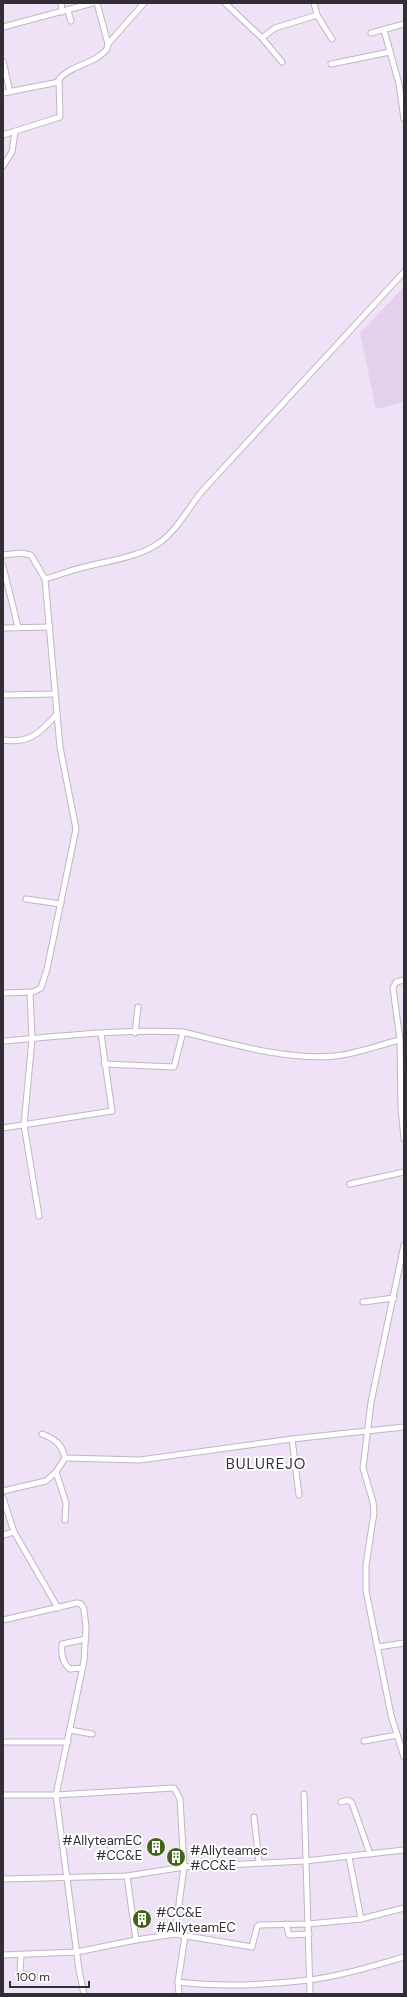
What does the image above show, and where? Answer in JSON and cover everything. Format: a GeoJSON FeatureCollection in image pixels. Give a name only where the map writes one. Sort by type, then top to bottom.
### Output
{"type":"FeatureCollection","features":[{"type":"Feature","properties":{"kind":"street"},"geometry":{"type":"LineString","coordinates":[[61,3],[62,12]]}},
{"type":"Feature","properties":{"kind":"street"},"geometry":{"type":"LineString","coordinates":[[3,27],[68,11],[93,3]]}},
{"type":"Feature","properties":{"kind":"street"},"geometry":{"type":"LineString","coordinates":[[97,3],[108,44]]}},
{"type":"Feature","properties":{"kind":"street"},"geometry":{"type":"LineString","coordinates":[[3,135],[60,117],[59,79],[70,70],[91,62],[104,52],[108,44],[144,3]]}},
{"type":"Feature","properties":{"kind":"street"},"geometry":{"type":"LineString","coordinates":[[225,3],[262,38],[282,62]]}},
{"type":"Feature","properties":{"kind":"street"},"geometry":{"type":"LineString","coordinates":[[314,3],[317,15],[332,39]]}},
{"type":"Feature","properties":{"kind":"street"},"geometry":{"type":"LineString","coordinates":[[68,11],[71,20]]}},
{"type":"Feature","properties":{"kind":"street"},"geometry":{"type":"LineString","coordinates":[[262,38],[275,28],[317,15]]}},
{"type":"Feature","properties":{"kind":"street"},"geometry":{"type":"LineString","coordinates":[[371,33],[404,24]]}},
{"type":"Feature","properties":{"kind":"street"},"geometry":{"type":"LineString","coordinates":[[384,30],[399,84],[404,119]]}},
{"type":"Feature","properties":{"kind":"street"},"geometry":{"type":"LineString","coordinates":[[331,64],[390,52]]}},
{"type":"Feature","properties":{"kind":"street"},"geometry":{"type":"LineString","coordinates":[[3,61],[10,92]]}},
{"type":"Feature","properties":{"kind":"street"},"geometry":{"type":"LineString","coordinates":[[3,93],[59,82]]}},
{"type":"Feature","properties":{"kind":"street"},"geometry":{"type":"LineString","coordinates":[[3,166],[12,152],[15,132]]}},
{"type":"Feature","properties":{"kind":"street"},"geometry":{"type":"LineString","coordinates":[[45,579],[138,553],[160,542],[178,525],[186,511],[203,491],[404,272]]}},
{"type":"Feature","properties":{"kind":"street"},"geometry":{"type":"LineString","coordinates":[[3,555],[21,553],[31,555],[45,579],[60,748],[76,829],[61,904],[41,988],[30,992],[3,993]]}},
{"type":"Feature","properties":{"kind":"street"},"geometry":{"type":"LineString","coordinates":[[3,566],[18,627]]}},
{"type":"Feature","properties":{"kind":"street"},"geometry":{"type":"LineString","coordinates":[[3,628],[50,626]]}},
{"type":"Feature","properties":{"kind":"street"},"geometry":{"type":"LineString","coordinates":[[3,694],[55,694]]}},
{"type":"Feature","properties":{"kind":"street"},"geometry":{"type":"LineString","coordinates":[[3,740],[22,741],[33,737],[42,731],[56,715]]}},
{"type":"Feature","properties":{"kind":"street"},"geometry":{"type":"LineString","coordinates":[[26,900],[61,904]]}},
{"type":"Feature","properties":{"kind":"street"},"geometry":{"type":"LineString","coordinates":[[404,980],[396,982],[392,988],[400,1040],[401,1107],[404,1139]]}},
{"type":"Feature","properties":{"kind":"street"},"geometry":{"type":"LineString","coordinates":[[30,992],[32,1039],[24,1125],[39,1216]]}},
{"type":"Feature","properties":{"kind":"street"},"geometry":{"type":"LineString","coordinates":[[135,1033],[138,1007]]}},
{"type":"Feature","properties":{"kind":"street"},"geometry":{"type":"LineString","coordinates":[[3,1041],[101,1034],[183,1032],[240,1046],[312,1057],[342,1055],[400,1040]]}},
{"type":"Feature","properties":{"kind":"street"},"geometry":{"type":"LineString","coordinates":[[104,1064],[174,1067],[183,1032]]}},
{"type":"Feature","properties":{"kind":"street"},"geometry":{"type":"LineString","coordinates":[[3,1128],[112,1111],[104,1064],[101,1034]]}},
{"type":"Feature","properties":{"kind":"street"},"geometry":{"type":"LineString","coordinates":[[350,1184],[404,1172]]}},
{"type":"Feature","properties":{"kind":"street"},"geometry":{"type":"LineString","coordinates":[[404,1245],[394,1298],[377,1371],[367,1430],[363,1468],[373,1502],[374,1513],[366,1565],[366,1585],[391,1715],[404,1756]]}},
{"type":"Feature","properties":{"kind":"street"},"geometry":{"type":"LineString","coordinates":[[363,1302],[394,1298]]}},
{"type":"Feature","properties":{"kind":"street"},"geometry":{"type":"LineString","coordinates":[[65,1458],[140,1460],[292,1439],[404,1427]]}},
{"type":"Feature","properties":{"kind":"street"},"geometry":{"type":"LineString","coordinates":[[42,1434],[52,1438],[59,1444],[65,1458]]}},
{"type":"Feature","properties":{"kind":"street"},"geometry":{"type":"LineString","coordinates":[[292,1439],[299,1495]]}},
{"type":"Feature","properties":{"kind":"street"},"geometry":{"type":"LineString","coordinates":[[3,1491],[46,1481],[56,1472],[65,1458]]}},
{"type":"Feature","properties":{"kind":"street"},"geometry":{"type":"LineString","coordinates":[[56,1472],[66,1503],[65,1520]]}},
{"type":"Feature","properties":{"kind":"street"},"geometry":{"type":"LineString","coordinates":[[3,1498],[14,1532],[58,1608]]}},
{"type":"Feature","properties":{"kind":"street"},"geometry":{"type":"LineString","coordinates":[[3,1535],[14,1532]]}},
{"type":"Feature","properties":{"kind":"street"},"geometry":{"type":"LineString","coordinates":[[3,1620],[77,1603],[81,1604],[84,1609],[86,1639],[82,1668],[68,1742],[56,1794],[84,1994]]}},
{"type":"Feature","properties":{"kind":"street"},"geometry":{"type":"LineString","coordinates":[[82,1668],[70,1669],[66,1666],[62,1658],[62,1644],[86,1639]]}},
{"type":"Feature","properties":{"kind":"street"},"geometry":{"type":"LineString","coordinates":[[378,1647],[404,1643]]}},
{"type":"Feature","properties":{"kind":"street"},"geometry":{"type":"LineString","coordinates":[[70,1730],[92,1734]]}},
{"type":"Feature","properties":{"kind":"street"},"geometry":{"type":"LineString","coordinates":[[364,1741],[397,1735]]}},
{"type":"Feature","properties":{"kind":"street"},"geometry":{"type":"LineString","coordinates":[[3,1742],[68,1742]]}},
{"type":"Feature","properties":{"kind":"street"},"geometry":{"type":"LineString","coordinates":[[3,1795],[174,1788],[180,1799],[184,1867],[175,1934]]}},
{"type":"Feature","properties":{"kind":"street"},"geometry":{"type":"LineString","coordinates":[[304,1794],[310,1994]]}},
{"type":"Feature","properties":{"kind":"street"},"geometry":{"type":"LineString","coordinates":[[341,1802],[348,1800],[352,1803],[370,1854]]}},
{"type":"Feature","properties":{"kind":"street"},"geometry":{"type":"LineString","coordinates":[[254,1817],[259,1862]]}},
{"type":"Feature","properties":{"kind":"street"},"geometry":{"type":"LineString","coordinates":[[3,1879],[127,1876],[184,1867],[259,1862],[305,1861],[404,1850]]}},
{"type":"Feature","properties":{"kind":"street"},"geometry":{"type":"LineString","coordinates":[[349,1857],[361,1919]]}},
{"type":"Feature","properties":{"kind":"street"},"geometry":{"type":"LineString","coordinates":[[127,1876],[136,1940]]}},
{"type":"Feature","properties":{"kind":"street"},"geometry":{"type":"LineString","coordinates":[[3,1955],[21,1956],[77,1952],[175,1934],[252,1947],[258,1926],[308,1924],[361,1919],[404,1908]]}},
{"type":"Feature","properties":{"kind":"street"},"geometry":{"type":"LineString","coordinates":[[286,1924],[289,1935],[308,1934]]}},
{"type":"Feature","properties":{"kind":"street"},"geometry":{"type":"LineString","coordinates":[[179,1994],[178,1982],[185,1936]]}},
{"type":"Feature","properties":{"kind":"street"},"geometry":{"type":"LineString","coordinates":[[21,1956],[20,1972],[22,1974],[35,1977]]}},
{"type":"Feature","properties":{"kind":"street"},"geometry":{"type":"LineString","coordinates":[[178,1982],[232,1985],[310,1980],[404,1957]]}},
{"type":"Feature","properties":{"kind":"shaded area"},"geometry":{"type":"Polygon","coordinates":[[[404,287],[404,402],[376,409],[360,333],[404,287]]]}},
{"type":"Feature","properties":{"kind":"place","name":"#AllyteamEC #CC&E"},"geometry":{"type":"Point","coordinates":[156,1847]}},
{"type":"Feature","properties":{"kind":"place","name":"#Allyteamec #CC&E"},"geometry":{"type":"Point","coordinates":[176,1857]}},
{"type":"Feature","properties":{"kind":"place","name":"#CC&E #AllyteamEC"},"geometry":{"type":"Point","coordinates":[142,1919]}},
{"type":"Feature","properties":{"kind":"district","name":"BULUREJO"},"geometry":{"type":"Point","coordinates":[266,1464]}}]}
